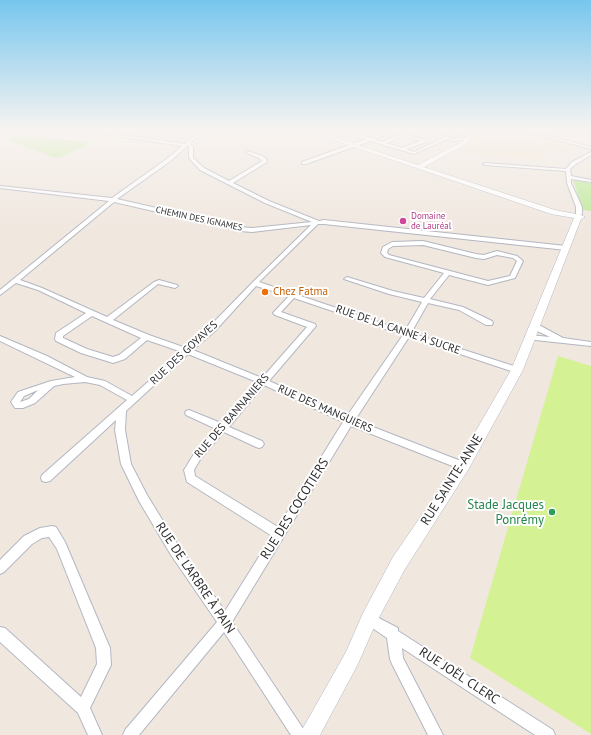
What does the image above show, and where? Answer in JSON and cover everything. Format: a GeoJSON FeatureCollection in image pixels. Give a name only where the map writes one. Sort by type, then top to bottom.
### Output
{"type":"FeatureCollection","features":[{"type":"Feature","properties":{"kind":"main road"},"geometry":{"type":"LineString","coordinates":[[412,163],[554,212],[580,215]]}},
{"type":"Feature","properties":{"kind":"main road"},"geometry":{"type":"LineString","coordinates":[[420,166],[425,163]]}},
{"type":"Feature","properties":{"kind":"main road","name":"RUE SAINTE-ANNE"},"geometry":{"type":"LineString","coordinates":[[309,735],[352,658],[369,619],[399,563],[463,466],[517,370],[529,337],[580,215]]}},
{"type":"Feature","properties":{"kind":"street"},"geometry":{"type":"LineString","coordinates":[[0,293],[113,200],[163,163]]}},
{"type":"Feature","properties":{"kind":"street"},"geometry":{"type":"LineString","coordinates":[[196,163],[229,183],[268,202],[317,222]]}},
{"type":"Feature","properties":{"kind":"street"},"geometry":{"type":"LineString","coordinates":[[229,183],[261,163]]}},
{"type":"Feature","properties":{"kind":"street"},"geometry":{"type":"LineString","coordinates":[[573,163],[568,170],[568,177],[580,215]]}},
{"type":"Feature","properties":{"kind":"street"},"geometry":{"type":"LineString","coordinates":[[485,164],[568,170]]}},
{"type":"Feature","properties":{"kind":"street"},"geometry":{"type":"LineString","coordinates":[[568,177],[591,181]]}},
{"type":"Feature","properties":{"kind":"street","name":"CHEMIN DES IGNAMES"},"geometry":{"type":"LineString","coordinates":[[0,188],[113,200],[240,229],[252,230],[304,225],[317,222],[566,248]]}},
{"type":"Feature","properties":{"kind":"street","name":"RUE DES GOYAVES"},"geometry":{"type":"LineString","coordinates":[[46,478],[212,329],[255,283],[317,222]]}},
{"type":"Feature","properties":{"kind":"street"},"geometry":{"type":"LineString","coordinates":[[497,253],[505,241]]}},
{"type":"Feature","properties":{"kind":"street"},"geometry":{"type":"LineString","coordinates":[[419,243],[476,256],[484,257],[497,253],[515,257],[519,260],[513,277],[488,284],[447,272],[387,256],[384,253],[384,250],[392,244],[419,243]]}},
{"type":"Feature","properties":{"kind":"street","name":"RUE DES COCOTIERS"},"geometry":{"type":"LineString","coordinates":[[130,735],[225,622],[349,421],[406,334],[426,300],[447,272]]}},
{"type":"Feature","properties":{"kind":"street"},"geometry":{"type":"LineString","coordinates":[[347,279],[373,288],[460,308],[490,323]]}},
{"type":"Feature","properties":{"kind":"street","name":"RUE DES MANGUIERS"},"geometry":{"type":"LineString","coordinates":[[16,280],[40,288],[91,313],[146,337],[187,351],[262,381],[349,421],[463,466]]}},
{"type":"Feature","properties":{"kind":"street"},"geometry":{"type":"LineString","coordinates":[[108,320],[156,283],[161,282],[175,286]]}},
{"type":"Feature","properties":{"kind":"street","name":"RUE DE LA CANNE À SUCRE"},"geometry":{"type":"LineString","coordinates":[[255,283],[517,370]]}},
{"type":"Feature","properties":{"kind":"street","name":"RUE DES BANNANIERS"},"geometry":{"type":"LineString","coordinates":[[279,534],[191,479],[189,470],[192,463],[262,381],[312,326],[277,313],[293,295]]}},
{"type":"Feature","properties":{"kind":"street"},"geometry":{"type":"LineString","coordinates":[[91,313],[59,335],[59,339],[84,351],[113,360],[122,357],[146,337]]}},
{"type":"Feature","properties":{"kind":"street"},"geometry":{"type":"LineString","coordinates":[[534,326],[567,342]]}},
{"type":"Feature","properties":{"kind":"street"},"geometry":{"type":"LineString","coordinates":[[529,337],[591,344]]}},
{"type":"Feature","properties":{"kind":"street"},"geometry":{"type":"LineString","coordinates":[[0,338],[85,379],[102,383],[133,400]]}},
{"type":"Feature","properties":{"kind":"street"},"geometry":{"type":"LineString","coordinates":[[51,384],[85,379]]}},
{"type":"Feature","properties":{"kind":"street","name":"RUE DE L'ARBRE À PAIN"},"geometry":{"type":"LineString","coordinates":[[122,409],[120,430],[126,464],[142,498],[175,551],[225,622],[299,735]]}},
{"type":"Feature","properties":{"kind":"street"},"geometry":{"type":"LineString","coordinates":[[189,413],[259,444]]}},
{"type":"Feature","properties":{"kind":"street"},"geometry":{"type":"LineString","coordinates":[[0,568],[28,540],[40,533],[52,531],[61,546],[103,648],[104,665],[83,708]]}},
{"type":"Feature","properties":{"kind":"street","name":"RUE JOËL CLERC"},"geometry":{"type":"LineString","coordinates":[[369,619],[393,633],[548,735]]}},
{"type":"Feature","properties":{"kind":"street"},"geometry":{"type":"LineString","coordinates":[[0,633],[83,708],[94,735]]}},
{"type":"Feature","properties":{"kind":"street"},"geometry":{"type":"LineString","coordinates":[[393,633],[397,659],[436,735]]}},
{"type":"Feature","properties":{"kind":"green space"},"geometry":{"type":"Polygon","coordinates":[[[573,180],[591,183],[591,211],[583,210],[573,180]]]}},
{"type":"Feature","properties":{"kind":"green space","name":"Stade Jacques Ponrémy"},"geometry":{"type":"Polygon","coordinates":[[[558,356],[591,366],[591,734],[470,658],[558,356]]]}},
{"type":"Feature","properties":{"kind":"place","name":"Domaine de Lauréal"},"geometry":{"type":"Point","coordinates":[403,221]}},
{"type":"Feature","properties":{"kind":"place","name":"Chez Fatma"},"geometry":{"type":"Point","coordinates":[265,292]}},
{"type":"Feature","properties":{"kind":"place","name":"Stade Jacques Ponrémy"},"geometry":{"type":"Point","coordinates":[552,512]}}]}
